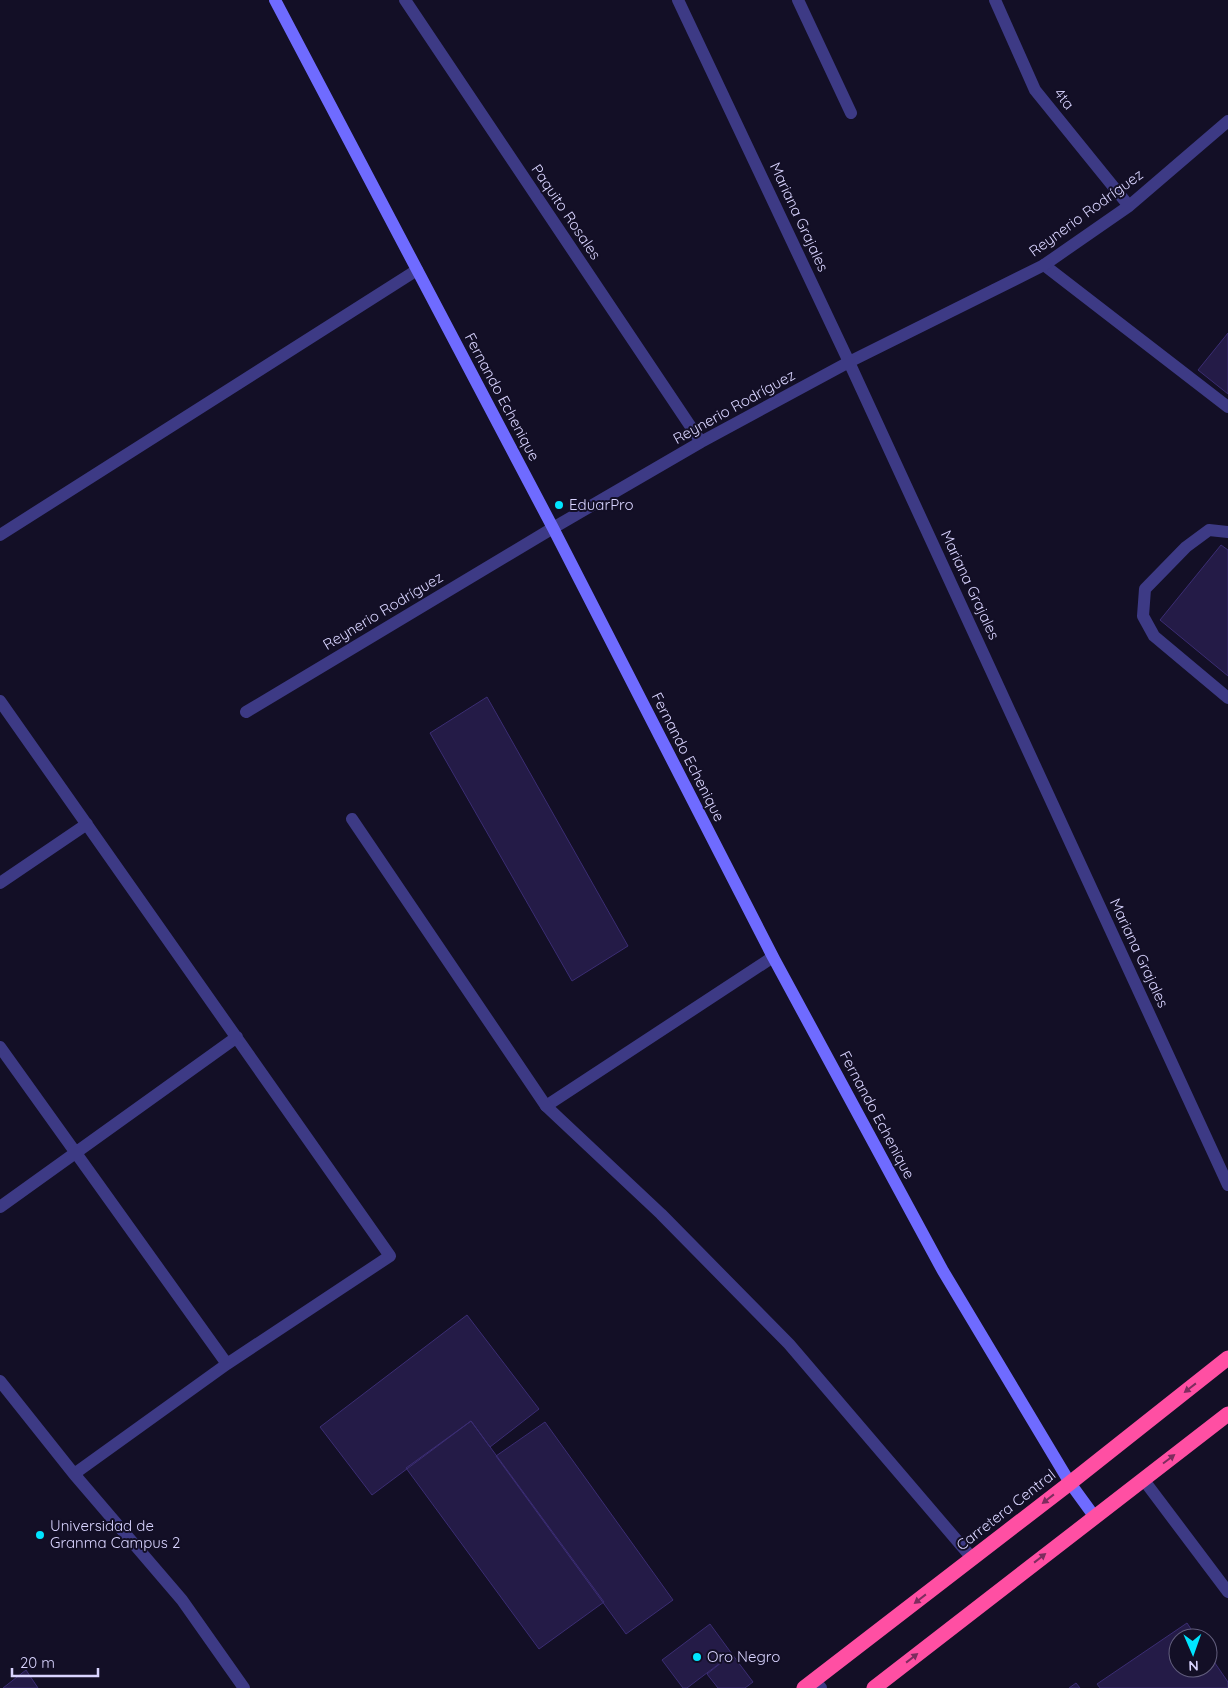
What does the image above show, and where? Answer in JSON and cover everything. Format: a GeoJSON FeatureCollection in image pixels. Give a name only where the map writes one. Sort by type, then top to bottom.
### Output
{"type":"FeatureCollection","features":[{"type":"Feature","properties":{"kind":"highway","name":"Carretera Central"},"geometry":{"type":"LineString","coordinates":[[813,1685],[1228,1358]]}},
{"type":"Feature","properties":{"kind":"highway"},"geometry":{"type":"LineString","coordinates":[[874,1688],[1228,1414]]}},
{"type":"Feature","properties":{"kind":"street","name":"Fernando Echenique"},"geometry":{"type":"LineString","coordinates":[[275,0],[553,528],[773,957],[943,1271],[1070,1483],[1094,1516]]}},
{"type":"Feature","properties":{"kind":"street","name":"Paquito Rosales"},"geometry":{"type":"LineString","coordinates":[[405,0],[701,442]]}},
{"type":"Feature","properties":{"kind":"street","name":"Mariana Grajales"},"geometry":{"type":"LineString","coordinates":[[678,0],[849,362],[1228,1185]]}},
{"type":"Feature","properties":{"kind":"street"},"geometry":{"type":"LineString","coordinates":[[798,0],[851,112]]}},
{"type":"Feature","properties":{"kind":"street","name":"4ta"},"geometry":{"type":"LineString","coordinates":[[995,0],[1035,90],[1129,206]]}},
{"type":"Feature","properties":{"kind":"street","name":"Reynerio Rodríguez"},"geometry":{"type":"LineString","coordinates":[[246,712],[553,528],[701,442],[849,362],[1044,265],[1129,206],[1228,121]]}},
{"type":"Feature","properties":{"kind":"street"},"geometry":{"type":"LineString","coordinates":[[1044,265],[1228,407]]}},
{"type":"Feature","properties":{"kind":"street"},"geometry":{"type":"LineString","coordinates":[[0,535],[417,270]]}},
{"type":"Feature","properties":{"kind":"street"},"geometry":{"type":"LineString","coordinates":[[1228,532],[1210,530],[1186,547],[1145,589],[1143,616],[1154,636],[1228,698]]}},
{"type":"Feature","properties":{"kind":"street"},"geometry":{"type":"LineString","coordinates":[[0,701],[390,1256],[227,1364],[74,1474]]}},
{"type":"Feature","properties":{"kind":"street"},"geometry":{"type":"LineString","coordinates":[[352,819],[546,1106],[661,1214],[789,1344],[972,1558]]}},
{"type":"Feature","properties":{"kind":"street"},"geometry":{"type":"LineString","coordinates":[[0,883],[87,824]]}},
{"type":"Feature","properties":{"kind":"street"},"geometry":{"type":"LineString","coordinates":[[546,1106],[773,957]]}},
{"type":"Feature","properties":{"kind":"street"},"geometry":{"type":"LineString","coordinates":[[0,1206],[237,1037]]}},
{"type":"Feature","properties":{"kind":"street"},"geometry":{"type":"LineString","coordinates":[[0,1047],[227,1364]]}},
{"type":"Feature","properties":{"kind":"street"},"geometry":{"type":"LineString","coordinates":[[0,1381],[74,1474],[182,1600],[244,1688]]}},
{"type":"Feature","properties":{"kind":"street"},"geometry":{"type":"LineString","coordinates":[[1143,1479],[1228,1592]]}},
{"type":"Feature","properties":{"kind":"building"},"geometry":{"type":"Polygon","coordinates":[[[1228,333],[1228,394],[1198,370],[1228,333]]]}},
{"type":"Feature","properties":{"kind":"building"},"geometry":{"type":"Polygon","coordinates":[[[1221,545],[1228,550],[1228,676],[1160,620],[1221,545]]]}},
{"type":"Feature","properties":{"kind":"building"},"geometry":{"type":"Polygon","coordinates":[[[487,697],[628,946],[572,981],[430,733],[487,697]]]}},
{"type":"Feature","properties":{"kind":"building"},"geometry":{"type":"Polygon","coordinates":[[[467,1315],[539,1409],[490,1447],[471,1421],[372,1495],[320,1427],[467,1315]]]}},
{"type":"Feature","properties":{"kind":"building"},"geometry":{"type":"Polygon","coordinates":[[[471,1421],[604,1602],[539,1649],[406,1468],[471,1421]]]}},
{"type":"Feature","properties":{"kind":"building"},"geometry":{"type":"Polygon","coordinates":[[[545,1422],[673,1600],[626,1634],[496,1456],[545,1422]]]}},
{"type":"Feature","properties":{"kind":"building"},"geometry":{"type":"Polygon","coordinates":[[[1187,1623],[1190,1628],[1180,1628],[1187,1623]]]}},
{"type":"Feature","properties":{"kind":"building","name":"Oro Negro"},"geometry":{"type":"Polygon","coordinates":[[[710,1624],[732,1654],[687,1688],[683,1688],[662,1660],[710,1624]]]}},
{"type":"Feature","properties":{"kind":"building"},"geometry":{"type":"Polygon","coordinates":[[[1168,1636],[1168,1678],[1218,1678],[1218,1668],[1228,1682],[1228,1688],[1100,1688],[1097,1684],[1168,1636]]]}},
{"type":"Feature","properties":{"kind":"building"},"geometry":{"type":"Polygon","coordinates":[[[732,1654],[753,1682],[745,1688],[718,1688],[707,1674],[732,1654]]]}},
{"type":"Feature","properties":{"kind":"building"},"geometry":{"type":"Polygon","coordinates":[[[26,1670],[38,1688],[3,1688],[26,1670]]]}},
{"type":"Feature","properties":{"kind":"building"},"geometry":{"type":"Polygon","coordinates":[[[1076,1683],[1080,1688],[1069,1688],[1076,1683]]]}},
{"type":"Feature","properties":{"kind":"place","name":"EduarPro"},"geometry":{"type":"Point","coordinates":[559,505]}},
{"type":"Feature","properties":{"kind":"place","name":"Universidad de Granma Campus 2"},"geometry":{"type":"Point","coordinates":[40,1535]}},
{"type":"Feature","properties":{"kind":"place","name":"Oro Negro"},"geometry":{"type":"Point","coordinates":[697,1657]}}]}
